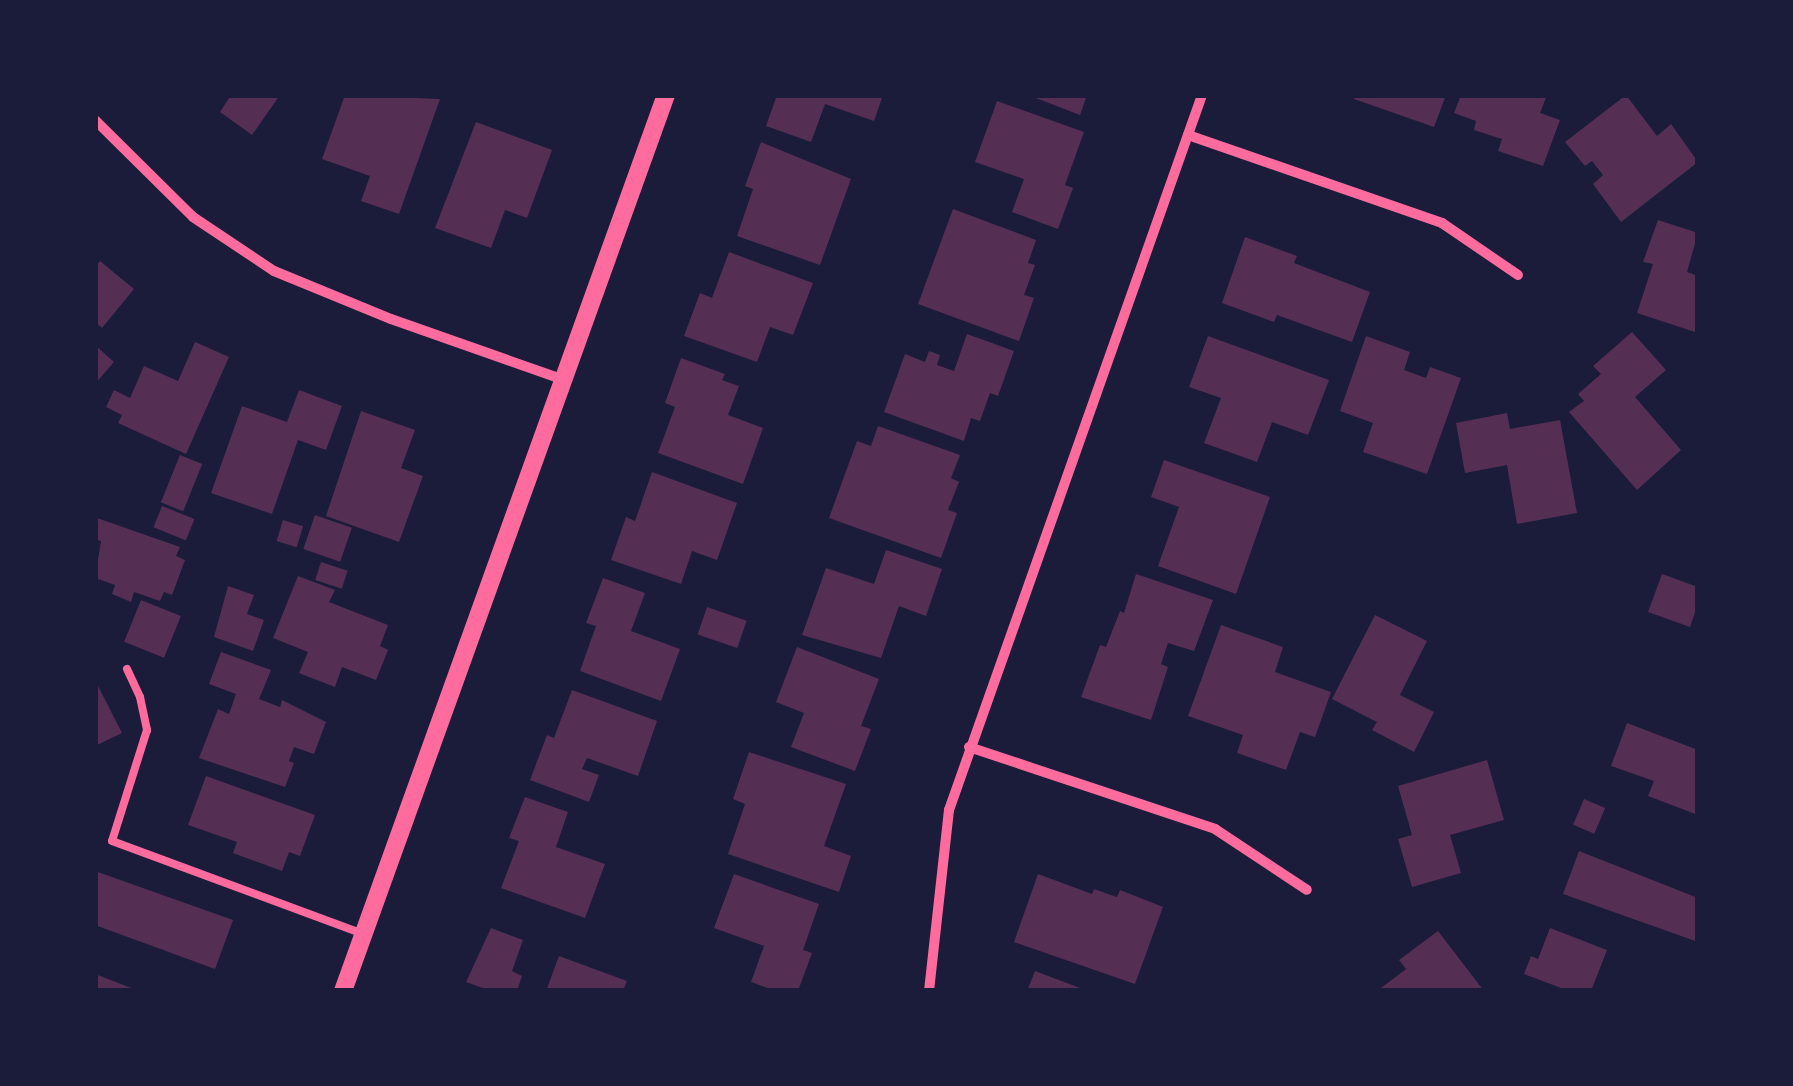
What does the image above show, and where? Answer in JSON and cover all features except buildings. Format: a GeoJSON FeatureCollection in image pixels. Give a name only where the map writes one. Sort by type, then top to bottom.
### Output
{"type":"FeatureCollection","features":[{"type":"Feature","properties":{"kind":"street"},"geometry":{"type":"LineString","coordinates":[[343,991],[666,95]]}},
{"type":"Feature","properties":{"kind":"street"},"geometry":{"type":"LineString","coordinates":[[930,991],[949,810],[1202,95]]}},
{"type":"Feature","properties":{"kind":"street"},"geometry":{"type":"LineString","coordinates":[[95,120],[192,217],[274,271],[391,320],[564,380]]}},
{"type":"Feature","properties":{"kind":"street"},"geometry":{"type":"LineString","coordinates":[[1188,135],[1442,223],[1518,276]]}},
{"type":"Feature","properties":{"kind":"street"},"geometry":{"type":"LineString","coordinates":[[969,746],[1215,829],[1307,890]]}},
{"type":"Feature","properties":{"kind":"lane"},"geometry":{"type":"LineString","coordinates":[[127,669],[146,713],[146,730],[112,841],[363,934]]}}]}
